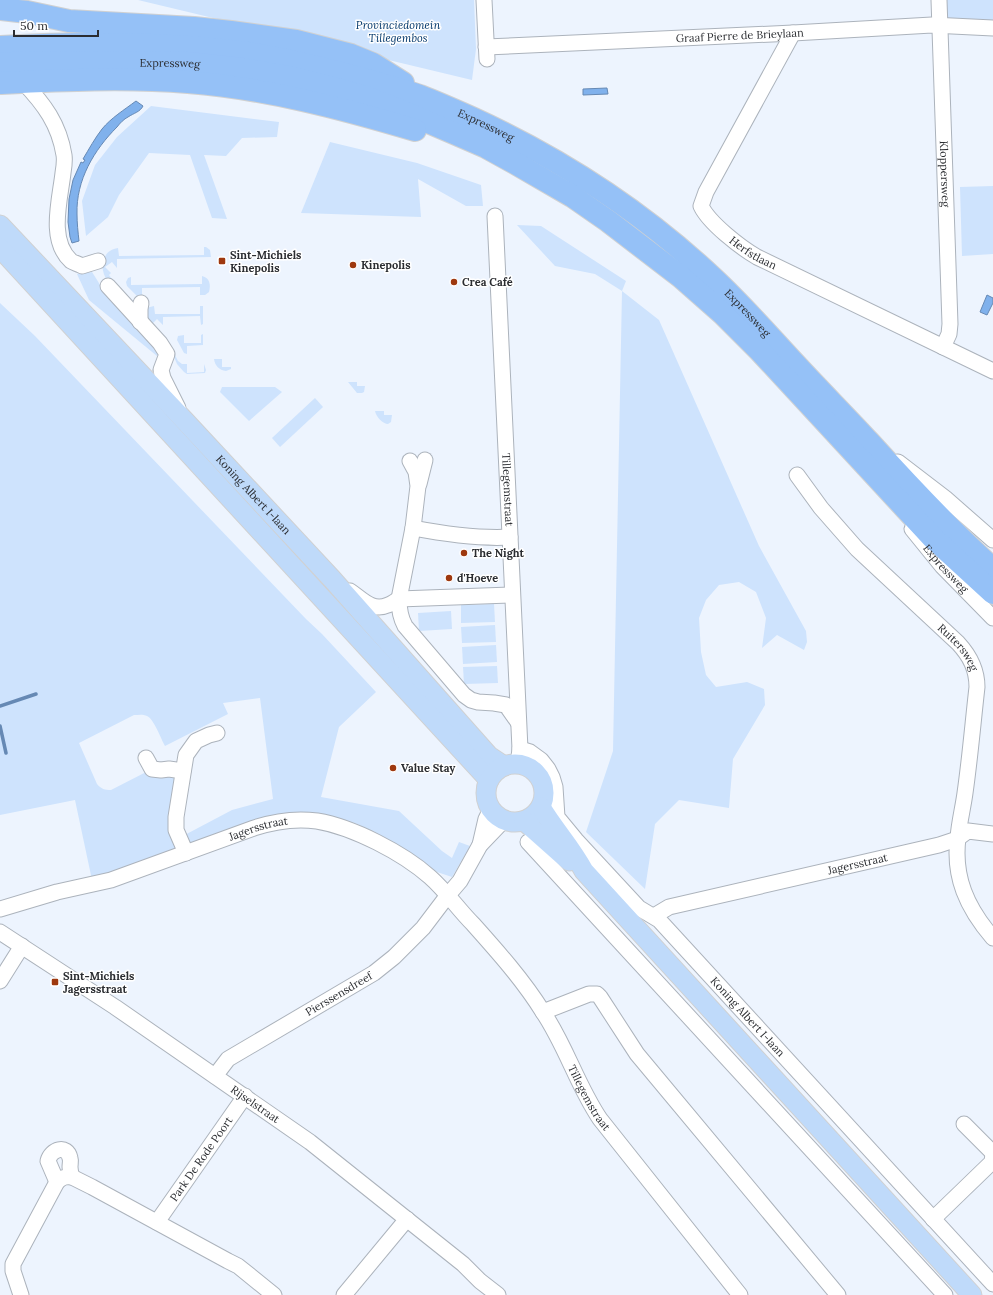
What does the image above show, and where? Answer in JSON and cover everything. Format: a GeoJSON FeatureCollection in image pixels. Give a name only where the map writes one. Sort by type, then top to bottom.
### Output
{"type":"FeatureCollection","features":[{"type":"Feature","properties":{"kind":"highway"},"geometry":{"type":"LineString","coordinates":[[0,9],[27,12],[69,21],[194,28],[296,41],[351,55],[373,64],[399,80],[420,96]]}},
{"type":"Feature","properties":{"kind":"highway","name":"Expressweg"},"geometry":{"type":"LineString","coordinates":[[0,47],[67,44],[124,44],[192,47],[293,61],[372,81],[420,96],[448,107],[513,137],[549,156],[591,182],[639,216],[696,262],[749,314],[914,492],[951,530],[993,569]]}},
{"type":"Feature","properties":{"kind":"highway","name":"Expressweg"},"geometry":{"type":"LineString","coordinates":[[0,64],[24,62],[189,63],[243,69],[333,88],[366,98],[414,116],[486,147],[572,196],[608,221],[681,277],[723,314],[760,351],[933,538],[993,593]]}},
{"type":"Feature","properties":{"kind":"highway"},"geometry":{"type":"LineString","coordinates":[[0,82],[108,79],[196,83],[250,90],[296,99],[417,130],[456,134]]}},
{"type":"Feature","properties":{"kind":"main road","name":"Koning Albert I-laan"},"geometry":{"type":"LineString","coordinates":[[0,225],[332,579],[488,756],[514,760],[534,770],[543,783],[545,792],[541,807],[574,868]]}},
{"type":"Feature","properties":{"kind":"main road","name":"Koning Albert I-laan"},"geometry":{"type":"LineString","coordinates":[[0,248],[489,780]]}},
{"type":"Feature","properties":{"kind":"main road"},"geometry":{"type":"LineString","coordinates":[[514,760],[498,770],[489,780],[486,796],[497,815],[516,823],[524,821],[536,814],[541,807]]}},
{"type":"Feature","properties":{"kind":"main road","name":"Koning Albert I-laan"},"geometry":{"type":"LineString","coordinates":[[524,821],[574,868],[972,1295]]}},
{"type":"Feature","properties":{"kind":"street","name":"Graaf Pierre de Brieylaan"},"geometry":{"type":"LineString","coordinates":[[484,0],[487,54],[932,25],[993,28]]}},
{"type":"Feature","properties":{"kind":"street","name":"Kloppersweg"},"geometry":{"type":"LineString","coordinates":[[939,0],[950,329],[943,347]]}},
{"type":"Feature","properties":{"kind":"street","name":"Herfstlaan"},"geometry":{"type":"LineString","coordinates":[[793,33],[706,192],[701,206],[704,213],[740,246],[757,256],[993,372]]}},
{"type":"Feature","properties":{"kind":"street"},"geometry":{"type":"LineString","coordinates":[[23,82],[40,101],[52,118],[60,135],[65,157],[57,213],[59,237],[63,251],[72,261],[82,266],[98,261]]}},
{"type":"Feature","properties":{"kind":"street","name":"Tillegemstraat"},"geometry":{"type":"LineString","coordinates":[[495,216],[512,596],[511,701],[518,722],[514,760]]}},
{"type":"Feature","properties":{"kind":"street"},"geometry":{"type":"LineString","coordinates":[[108,286],[160,343],[168,354],[161,370],[162,378],[184,420]]}},
{"type":"Feature","properties":{"kind":"street"},"geometry":{"type":"LineString","coordinates":[[140,322],[141,303]]}},
{"type":"Feature","properties":{"kind":"street","name":"Expressweg"},"geometry":{"type":"LineString","coordinates":[[843,440],[904,520],[942,566],[993,618]]}},
{"type":"Feature","properties":{"kind":"street","name":"Expressweg"},"geometry":{"type":"LineString","coordinates":[[867,440],[945,498],[993,540]]}},
{"type":"Feature","properties":{"kind":"street"},"geometry":{"type":"LineString","coordinates":[[418,461],[416,472],[418,486],[413,528],[399,606],[401,618],[405,626],[464,695],[478,702],[494,703],[511,701]]}},
{"type":"Feature","properties":{"kind":"street","name":"Ruitersweg"},"geometry":{"type":"LineString","coordinates":[[797,475],[821,508],[857,549],[954,639],[967,654],[974,666],[977,687],[965,793],[957,839]]}},
{"type":"Feature","properties":{"kind":"street"},"geometry":{"type":"LineString","coordinates":[[413,528],[494,538],[510,537]]}},
{"type":"Feature","properties":{"kind":"street"},"geometry":{"type":"LineString","coordinates":[[332,579],[370,606],[376,607],[388,606],[400,599],[512,596]]}},
{"type":"Feature","properties":{"kind":"street"},"geometry":{"type":"LineString","coordinates":[[186,853],[176,830],[176,817],[186,755],[196,741],[217,733]]}},
{"type":"Feature","properties":{"kind":"street","name":"Koning Albert I-laan"},"geometry":{"type":"LineString","coordinates":[[514,760],[530,752],[541,760],[548,768],[555,787],[555,807],[557,817],[576,840],[639,908],[654,916],[664,926],[993,1284]]}},
{"type":"Feature","properties":{"kind":"street"},"geometry":{"type":"LineString","coordinates":[[146,758],[152,769],[169,769],[183,772]]}},
{"type":"Feature","properties":{"kind":"street"},"geometry":{"type":"LineString","coordinates":[[448,895],[460,881],[480,845],[486,819],[497,815]]}},
{"type":"Feature","properties":{"kind":"street","name":"Jagersstraat"},"geometry":{"type":"LineString","coordinates":[[0,910],[57,892],[111,880],[268,823],[291,820],[317,822],[340,827],[373,840],[394,851],[425,873],[448,895]]}},
{"type":"Feature","properties":{"kind":"street"},"geometry":{"type":"LineString","coordinates":[[993,834],[968,831],[957,839],[958,874],[962,887],[966,898],[977,917],[993,938]]}},
{"type":"Feature","properties":{"kind":"street","name":"Jagersstraat"},"geometry":{"type":"LineString","coordinates":[[654,916],[669,907],[939,845],[957,839]]}},
{"type":"Feature","properties":{"kind":"street","name":"Koning Albert I-laan"},"geometry":{"type":"LineString","coordinates":[[528,842],[574,868],[945,1295]]}},
{"type":"Feature","properties":{"kind":"street","name":"Tillegemstraat"},"geometry":{"type":"LineString","coordinates":[[448,895],[508,964],[543,1012],[557,1036],[581,1087],[598,1116],[740,1295]]}},
{"type":"Feature","properties":{"kind":"street","name":"Pierssensdreef"},"geometry":{"type":"LineString","coordinates":[[215,1076],[228,1059],[374,973],[385,965],[423,928],[448,895]]}},
{"type":"Feature","properties":{"kind":"street","name":"Rijselstraat"},"geometry":{"type":"LineString","coordinates":[[0,932],[120,1011],[310,1142],[463,1264],[480,1281],[498,1295]]}},
{"type":"Feature","properties":{"kind":"street"},"geometry":{"type":"LineString","coordinates":[[0,981],[22,946]]}},
{"type":"Feature","properties":{"kind":"street"},"geometry":{"type":"LineString","coordinates":[[543,1012],[590,994],[597,994],[636,1054],[838,1295]]}},
{"type":"Feature","properties":{"kind":"street","name":"Park De Rode Poort"},"geometry":{"type":"LineString","coordinates":[[157,1222],[245,1096]]}},
{"type":"Feature","properties":{"kind":"street"},"geometry":{"type":"LineString","coordinates":[[933,1219],[992,1162],[993,1154],[964,1124]]}},
{"type":"Feature","properties":{"kind":"street"},"geometry":{"type":"LineString","coordinates":[[57,1182],[48,1161],[50,1154],[57,1150],[64,1150],[69,1155],[71,1159],[70,1166],[72,1177]]}},
{"type":"Feature","properties":{"kind":"street"},"geometry":{"type":"LineString","coordinates":[[21,1295],[13,1271],[13,1264],[57,1182],[64,1176],[72,1177],[228,1260],[238,1266],[274,1295]]}},
{"type":"Feature","properties":{"kind":"street"},"geometry":{"type":"LineString","coordinates":[[344,1295],[406,1219]]}},
{"type":"Feature","properties":{"kind":"green space","name":"Provinciedomein Tillegembos"},"geometry":{"type":"Polygon","coordinates":[[[138,0],[474,0],[476,49],[472,80],[138,0]]]}},
{"type":"Feature","properties":{"kind":"green space"},"geometry":{"type":"Polygon","coordinates":[[[947,0],[993,0],[993,23],[947,18],[945,15],[947,0]]]}},
{"type":"Feature","properties":{"kind":"green space"},"geometry":{"type":"Polygon","coordinates":[[[151,106],[279,122],[277,137],[242,138],[226,156],[204,155],[227,219],[212,218],[190,155],[149,153],[119,195],[108,217],[86,236],[82,201],[95,165],[117,137],[151,106]]]}},
{"type":"Feature","properties":{"kind":"green space"},"geometry":{"type":"Polygon","coordinates":[[[330,142],[417,163],[481,185],[483,206],[466,206],[418,179],[421,217],[301,213],[330,142]]]}},
{"type":"Feature","properties":{"kind":"green space"},"geometry":{"type":"Polygon","coordinates":[[[993,186],[993,254],[962,256],[960,187],[993,186]]]}},
{"type":"Feature","properties":{"kind":"green space"},"geometry":{"type":"Polygon","coordinates":[[[517,225],[541,226],[626,281],[622,291],[595,274],[555,266],[517,225]]]}},
{"type":"Feature","properties":{"kind":"green space"},"geometry":{"type":"Polygon","coordinates":[[[204,247],[210,250],[211,257],[117,259],[117,268],[112,262],[105,267],[111,273],[109,275],[117,286],[108,281],[103,271],[103,261],[105,256],[108,252],[118,248],[119,256],[204,255],[204,247]]]}},
{"type":"Feature","properties":{"kind":"green space"},"geometry":{"type":"Polygon","coordinates":[[[92,272],[109,299],[159,352],[157,356],[89,300],[77,274],[92,272]]]}},
{"type":"Feature","properties":{"kind":"green space"},"geometry":{"type":"Polygon","coordinates":[[[202,276],[207,278],[210,284],[209,292],[205,295],[200,295],[200,287],[142,288],[142,296],[137,296],[127,286],[126,282],[128,278],[131,277],[131,285],[202,284],[202,276]]]}},
{"type":"Feature","properties":{"kind":"green space"},"geometry":{"type":"Polygon","coordinates":[[[622,291],[659,320],[759,546],[806,631],[807,642],[804,650],[777,635],[762,648],[766,618],[756,592],[739,582],[719,585],[706,600],[699,618],[701,652],[706,675],[716,687],[747,682],[764,689],[765,705],[733,759],[729,808],[679,800],[655,824],[645,889],[586,832],[613,751],[622,291]]]}},
{"type":"Feature","properties":{"kind":"green space"},"geometry":{"type":"Polygon","coordinates":[[[0,303],[35,336],[376,692],[339,727],[321,797],[399,811],[442,851],[452,858],[459,842],[470,846],[452,877],[437,872],[405,849],[375,832],[355,823],[318,815],[92,880],[75,800],[0,815],[0,303]],[[260,698],[223,703],[228,714],[165,746],[150,718],[142,715],[134,715],[79,743],[97,784],[105,789],[111,790],[152,769],[183,771],[179,838],[232,810],[273,799],[260,698]]]}},
{"type":"Feature","properties":{"kind":"green space"},"geometry":{"type":"Polygon","coordinates":[[[154,306],[155,314],[200,314],[200,306],[203,306],[203,324],[201,325],[200,316],[163,317],[163,325],[157,319],[151,325],[170,345],[178,361],[182,364],[187,364],[187,373],[204,372],[204,364],[206,370],[205,373],[187,374],[177,364],[171,350],[145,320],[146,308],[154,306]]]}},
{"type":"Feature","properties":{"kind":"green space"},"geometry":{"type":"Polygon","coordinates":[[[203,334],[203,345],[187,346],[187,354],[184,353],[177,340],[178,336],[184,335],[184,343],[201,343],[201,335],[203,334]]]}},
{"type":"Feature","properties":{"kind":"green space"},"geometry":{"type":"Polygon","coordinates":[[[214,359],[222,359],[222,367],[231,367],[231,369],[226,371],[219,369],[215,364],[214,359]]]}},
{"type":"Feature","properties":{"kind":"green space"},"geometry":{"type":"Polygon","coordinates":[[[348,382],[357,382],[357,386],[365,386],[364,392],[357,393],[348,382]]]}},
{"type":"Feature","properties":{"kind":"green space"},"geometry":{"type":"Polygon","coordinates":[[[222,387],[275,387],[282,392],[249,421],[220,392],[222,387]]]}},
{"type":"Feature","properties":{"kind":"green space"},"geometry":{"type":"Polygon","coordinates":[[[315,398],[323,407],[280,447],[272,438],[315,398]]]}},
{"type":"Feature","properties":{"kind":"green space"},"geometry":{"type":"Polygon","coordinates":[[[375,411],[384,411],[384,415],[392,415],[391,422],[386,424],[378,418],[375,411]]]}},
{"type":"Feature","properties":{"kind":"green space"},"geometry":{"type":"Polygon","coordinates":[[[494,604],[495,622],[461,623],[461,605],[494,604]]]}},
{"type":"Feature","properties":{"kind":"green space"},"geometry":{"type":"Polygon","coordinates":[[[451,611],[452,629],[419,631],[418,613],[451,611]]]}},
{"type":"Feature","properties":{"kind":"green space"},"geometry":{"type":"Polygon","coordinates":[[[495,625],[496,642],[462,643],[461,627],[495,625]]]}},
{"type":"Feature","properties":{"kind":"green space"},"geometry":{"type":"Polygon","coordinates":[[[496,645],[497,662],[463,664],[462,647],[496,645]]]}},
{"type":"Feature","properties":{"kind":"green space"},"geometry":{"type":"Polygon","coordinates":[[[497,666],[498,683],[464,684],[463,667],[497,666]]]}},
{"type":"Feature","properties":{"kind":"water"},"geometry":{"type":"Polygon","coordinates":[[[607,88],[608,94],[583,95],[583,89],[607,88]]]}},
{"type":"Feature","properties":{"kind":"water"},"geometry":{"type":"Polygon","coordinates":[[[136,101],[143,106],[142,108],[119,124],[101,146],[88,166],[77,201],[79,241],[72,243],[68,222],[69,199],[73,180],[81,162],[83,163],[85,160],[83,159],[102,129],[118,114],[136,101]]]}},
{"type":"Feature","properties":{"kind":"water"},"geometry":{"type":"Polygon","coordinates":[[[987,295],[993,298],[993,303],[987,315],[980,312],[987,295]]]}},
{"type":"Feature","properties":{"kind":"waterway"},"geometry":{"type":"LineString","coordinates":[[0,706],[36,694]]}},
{"type":"Feature","properties":{"kind":"waterway"},"geometry":{"type":"LineString","coordinates":[[0,726],[6,753]]}},
{"type":"Feature","properties":{"kind":"place","name":"Sint-Michiels Kinepolis"},"geometry":{"type":"Point","coordinates":[222,261]}},
{"type":"Feature","properties":{"kind":"place","name":"Kinepolis"},"geometry":{"type":"Point","coordinates":[353,265]}},
{"type":"Feature","properties":{"kind":"place","name":"Crea Café"},"geometry":{"type":"Point","coordinates":[454,282]}},
{"type":"Feature","properties":{"kind":"place","name":"The Night"},"geometry":{"type":"Point","coordinates":[464,553]}},
{"type":"Feature","properties":{"kind":"place","name":"d'Hoeve"},"geometry":{"type":"Point","coordinates":[449,578]}},
{"type":"Feature","properties":{"kind":"place","name":"Value Stay"},"geometry":{"type":"Point","coordinates":[393,768]}},
{"type":"Feature","properties":{"kind":"place","name":"Sint-Michiels Jagersstraat"},"geometry":{"type":"Point","coordinates":[55,982]}}]}
